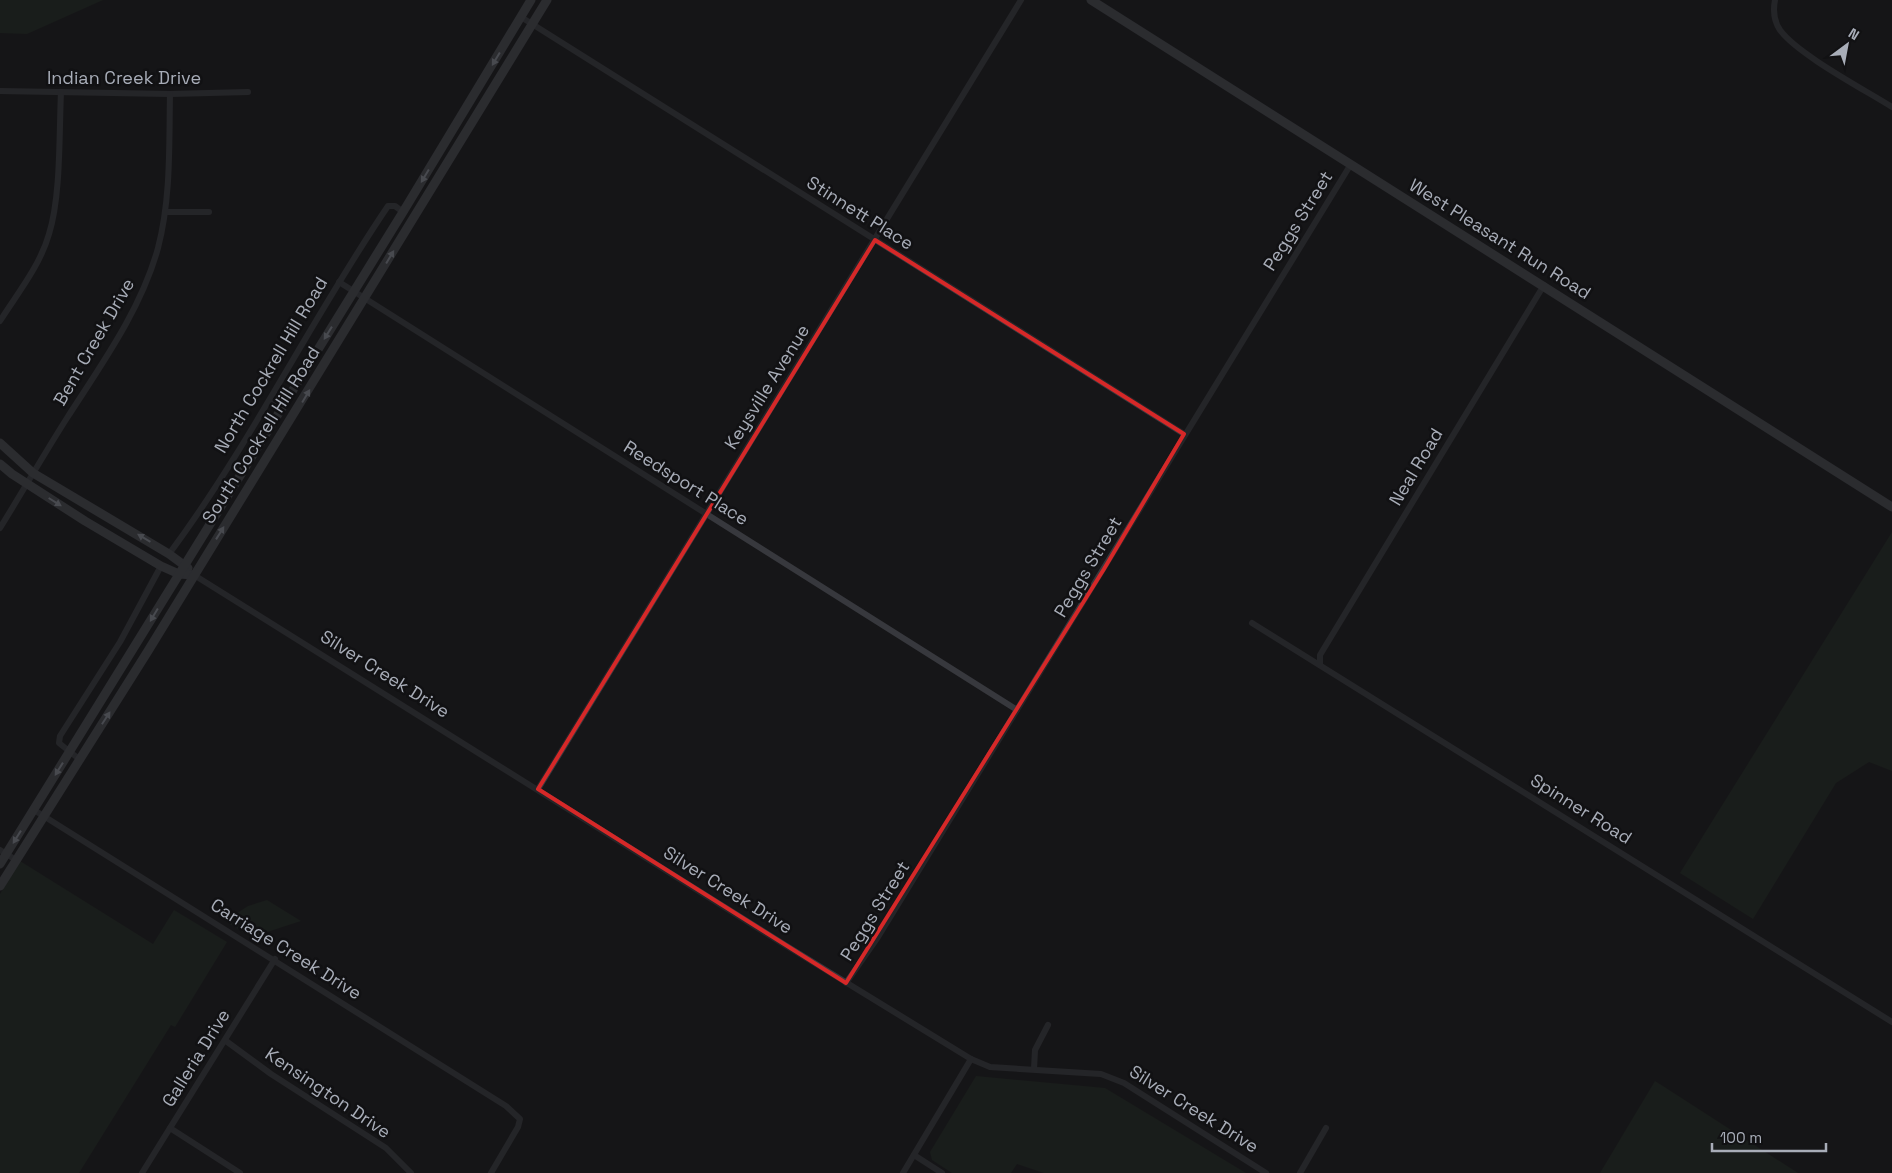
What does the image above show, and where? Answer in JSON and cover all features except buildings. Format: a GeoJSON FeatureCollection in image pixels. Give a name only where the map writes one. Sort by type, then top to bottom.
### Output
{"type":"FeatureCollection","features":[{"type":"Feature","properties":{"kind":"main road","name":"South Cockrell Hill Road"},"geometry":{"type":"LineString","coordinates":[[0,864],[3,852],[34,810],[403,212],[531,0]]}},
{"type":"Feature","properties":{"kind":"main road","name":"South Cockrell Hill Road"},"geometry":{"type":"LineString","coordinates":[[0,886],[365,299],[547,0]]}},
{"type":"Feature","properties":{"kind":"main road","name":"West Pleasant Run Road"},"geometry":{"type":"LineString","coordinates":[[1091,0],[1892,507]]}},
{"type":"Feature","properties":{"kind":"main road","name":"Silver Creek Drive"},"geometry":{"type":"LineString","coordinates":[[0,443],[33,472],[185,564],[194,575]]}},
{"type":"Feature","properties":{"kind":"main road","name":"Silver Creek Drive"},"geometry":{"type":"LineString","coordinates":[[0,464],[27,484],[161,566],[179,574],[194,575]]}},
{"type":"Feature","properties":{"kind":"street","name":"Keysville Avenue"},"geometry":{"type":"LineString","coordinates":[[538,789],[1021,0]]}},
{"type":"Feature","properties":{"kind":"street"},"geometry":{"type":"LineString","coordinates":[[1775,0],[1773,11],[1780,30],[1807,54],[1892,107]]}},
{"type":"Feature","properties":{"kind":"street","name":"Stinnett Place"},"geometry":{"type":"LineString","coordinates":[[521,17],[1184,434]]}},
{"type":"Feature","properties":{"kind":"street","name":"Indian Creek Drive"},"geometry":{"type":"LineString","coordinates":[[0,91],[170,94],[248,92]]}},
{"type":"Feature","properties":{"kind":"street"},"geometry":{"type":"LineString","coordinates":[[0,322],[36,264],[49,235],[54,210],[60,92]]}},
{"type":"Feature","properties":{"kind":"street","name":"Bent Creek Drive"},"geometry":{"type":"LineString","coordinates":[[0,528],[138,299],[158,248],[165,212],[169,168],[170,94]]}},
{"type":"Feature","properties":{"kind":"street","name":"Peggs Street"},"geometry":{"type":"LineString","coordinates":[[846,983],[878,937],[1122,542],[1184,434],[1351,164]]}},
{"type":"Feature","properties":{"kind":"street","name":"North Cockrell Hill Road"},"geometry":{"type":"LineString","coordinates":[[169,554],[189,527],[269,401],[338,282],[388,206],[394,206],[403,212]]}},
{"type":"Feature","properties":{"kind":"street"},"geometry":{"type":"LineString","coordinates":[[165,212],[209,212]]}},
{"type":"Feature","properties":{"kind":"street","name":"Reedsport Place"},"geometry":{"type":"LineString","coordinates":[[338,282],[1017,710]]}},
{"type":"Feature","properties":{"kind":"street","name":"Neal Road"},"geometry":{"type":"LineString","coordinates":[[1320,665],[1320,655],[1360,586],[1544,285]]}},
{"type":"Feature","properties":{"kind":"street"},"geometry":{"type":"LineString","coordinates":[[269,401],[281,408]]}},
{"type":"Feature","properties":{"kind":"street"},"geometry":{"type":"LineString","coordinates":[[79,759],[59,743],[60,736],[120,642],[161,566]]}},
{"type":"Feature","properties":{"kind":"street","name":"Silver Creek Drive"},"geometry":{"type":"LineString","coordinates":[[194,575],[846,983],[972,1059],[990,1067],[1101,1074],[1124,1082],[1266,1173]]}},
{"type":"Feature","properties":{"kind":"street","name":"Spinner Road"},"geometry":{"type":"LineString","coordinates":[[1252,623],[1892,1022]]}},
{"type":"Feature","properties":{"kind":"street","name":"Carriage Creek Drive"},"geometry":{"type":"LineString","coordinates":[[34,810],[275,959],[506,1106],[520,1119],[518,1127],[491,1173]]}},
{"type":"Feature","properties":{"kind":"street"},"geometry":{"type":"LineString","coordinates":[[3,852],[16,860]]}},
{"type":"Feature","properties":{"kind":"street","name":"Galleria Drive"},"geometry":{"type":"LineString","coordinates":[[142,1173],[226,1041],[275,959]]}},
{"type":"Feature","properties":{"kind":"street"},"geometry":{"type":"LineString","coordinates":[[1034,1069],[1035,1050],[1048,1025]]}},
{"type":"Feature","properties":{"kind":"street","name":"Kensington Drive"},"geometry":{"type":"LineString","coordinates":[[226,1041],[271,1074],[386,1148],[411,1173]]}},
{"type":"Feature","properties":{"kind":"street"},"geometry":{"type":"LineString","coordinates":[[903,1173],[972,1059]]}},
{"type":"Feature","properties":{"kind":"street"},"geometry":{"type":"LineString","coordinates":[[170,1128],[240,1173]]}},
{"type":"Feature","properties":{"kind":"street"},"geometry":{"type":"LineString","coordinates":[[1300,1173],[1326,1128]]}},
{"type":"Feature","properties":{"kind":"street"},"geometry":{"type":"LineString","coordinates":[[914,1155],[942,1173]]}},
{"type":"Feature","properties":{"kind":"highlighted area"},"geometry":{"type":"Polygon","coordinates":[[[875,240],[1184,434],[1104,569],[846,983],[538,789],[875,240]]]}},
{"type":"Feature","properties":{"kind":"shaded area"},"geometry":{"type":"Polygon","coordinates":[[[0,0],[103,0],[27,34],[0,33],[0,0]]]}},
{"type":"Feature","properties":{"kind":"shaded area"},"geometry":{"type":"Polygon","coordinates":[[[1892,532],[1892,771],[1869,762],[1836,783],[1753,919],[1680,873],[1892,532]]]}},
{"type":"Feature","properties":{"kind":"shaded area"},"geometry":{"type":"Polygon","coordinates":[[[20,861],[153,944],[174,910],[227,942],[175,1027],[171,1025],[79,1173],[0,1173],[0,894],[20,861]]]}},
{"type":"Feature","properties":{"kind":"shaded area"},"geometry":{"type":"Polygon","coordinates":[[[267,900],[301,921],[261,934],[254,939],[225,921],[248,906],[267,900]]]}},
{"type":"Feature","properties":{"kind":"shaded area"},"geometry":{"type":"Polygon","coordinates":[[[976,1076],[1105,1088],[1246,1173],[1044,1173],[1017,1164],[1011,1173],[952,1173],[932,1160],[930,1152],[976,1076]]]}},
{"type":"Feature","properties":{"kind":"shaded area"},"geometry":{"type":"Polygon","coordinates":[[[1655,1081],[1666,1088],[1798,1173],[1600,1173],[1655,1081]]]}}]}
